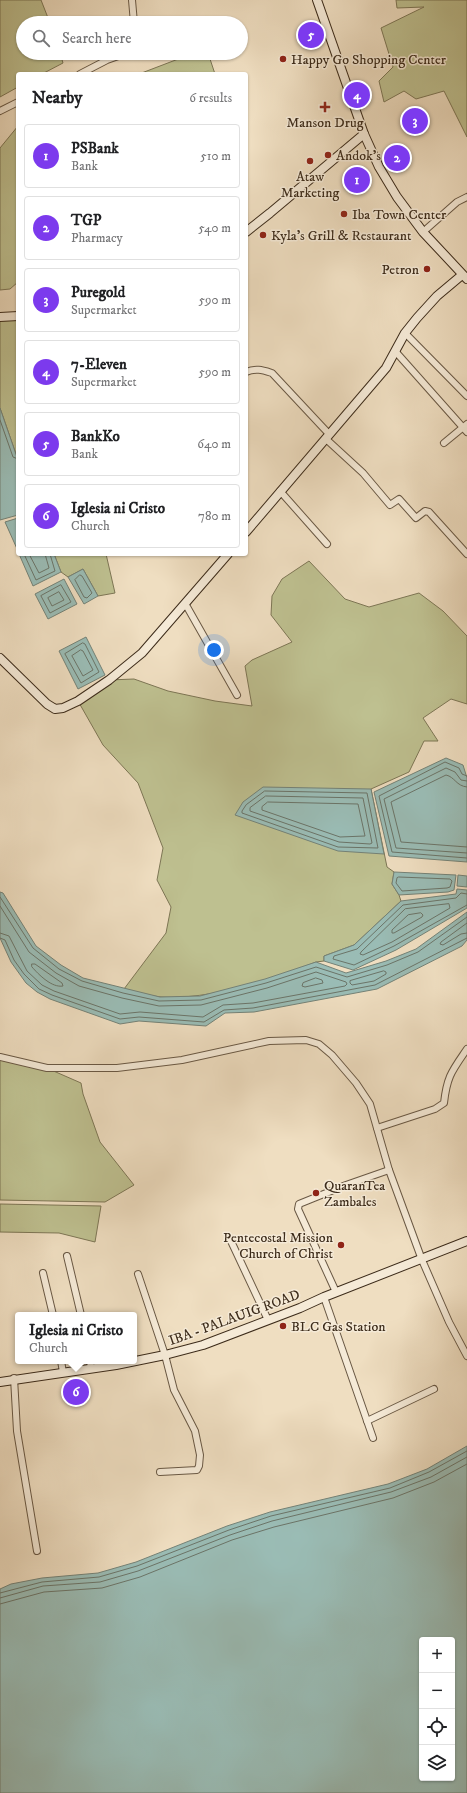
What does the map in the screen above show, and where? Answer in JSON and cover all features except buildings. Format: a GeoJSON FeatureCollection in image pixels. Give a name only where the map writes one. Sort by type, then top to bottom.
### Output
{"type":"FeatureCollection","features":[{"type":"Feature","properties":{"kind":"main road"},"geometry":{"type":"LineString","coordinates":[[248,530],[386,368],[405,333],[437,296],[465,277],[423,232],[389,184],[364,134],[317,0]]}},
{"type":"Feature","properties":{"kind":"main road"},"geometry":{"type":"LineString","coordinates":[[248,230],[364,134]]}},
{"type":"Feature","properties":{"kind":"main road"},"geometry":{"type":"LineString","coordinates":[[0,317],[16,316]]}},
{"type":"Feature","properties":{"kind":"main road"},"geometry":{"type":"LineString","coordinates":[[0,658],[47,704],[54,709],[63,708],[78,701],[109,680],[142,653],[186,605],[226,556]]}},
{"type":"Feature","properties":{"kind":"main road","name":"IBA - PALAUIG ROAD"},"geometry":{"type":"LineString","coordinates":[[137,1359],[165,1355],[203,1345],[467,1241]]}},
{"type":"Feature","properties":{"kind":"main road","name":"IBA - PALAUIG ROAD"},"geometry":{"type":"LineString","coordinates":[[0,1382],[14,1378],[63,1372],[91,1365]]}},
{"type":"Feature","properties":{"kind":"street"},"geometry":{"type":"LineString","coordinates":[[132,0],[133,16]]}},
{"type":"Feature","properties":{"kind":"street"},"geometry":{"type":"LineString","coordinates":[[84,72],[107,60]]}},
{"type":"Feature","properties":{"kind":"street"},"geometry":{"type":"LineString","coordinates":[[0,111],[16,103]]}},
{"type":"Feature","properties":{"kind":"street"},"geometry":{"type":"LineString","coordinates":[[423,232],[456,202],[467,197]]}},
{"type":"Feature","properties":{"kind":"street"},"geometry":{"type":"LineString","coordinates":[[405,333],[467,396]]}},
{"type":"Feature","properties":{"kind":"street"},"geometry":{"type":"LineString","coordinates":[[395,351],[466,428],[444,443]]}},
{"type":"Feature","properties":{"kind":"street"},"geometry":{"type":"LineString","coordinates":[[248,371],[253,369],[260,369],[272,373],[390,505],[399,499],[416,518],[424,511],[429,512],[467,554]]}},
{"type":"Feature","properties":{"kind":"street"},"geometry":{"type":"LineString","coordinates":[[280,491],[327,544]]}},
{"type":"Feature","properties":{"kind":"street"},"geometry":{"type":"LineString","coordinates":[[186,605],[237,695]]}},
{"type":"Feature","properties":{"kind":"street"},"geometry":{"type":"LineString","coordinates":[[0,1057],[47,1068],[117,1068],[182,1060],[269,1041],[306,1040],[319,1044],[332,1055],[356,1083],[370,1104],[389,1170],[422,1260],[449,1322],[467,1356]]}},
{"type":"Feature","properties":{"kind":"street"},"geometry":{"type":"LineString","coordinates":[[377,1128],[435,1109],[444,1103],[446,1085],[449,1076],[467,1049]]}},
{"type":"Feature","properties":{"kind":"street"},"geometry":{"type":"LineString","coordinates":[[336,1292],[298,1208],[299,1204],[389,1170]]}},
{"type":"Feature","properties":{"kind":"street"},"geometry":{"type":"LineString","coordinates":[[230,1239],[268,1320]]}},
{"type":"Feature","properties":{"kind":"street"},"geometry":{"type":"LineString","coordinates":[[67,1256],[80,1312]]}},
{"type":"Feature","properties":{"kind":"street"},"geometry":{"type":"LineString","coordinates":[[43,1272],[53,1312]]}},
{"type":"Feature","properties":{"kind":"street"},"geometry":{"type":"LineString","coordinates":[[138,1274],[165,1355],[174,1390],[195,1431],[200,1456],[197,1470],[160,1472]]}},
{"type":"Feature","properties":{"kind":"street"},"geometry":{"type":"LineString","coordinates":[[324,1297],[373,1438]]}},
{"type":"Feature","properties":{"kind":"street"},"geometry":{"type":"LineString","coordinates":[[62,1364],[63,1372]]}},
{"type":"Feature","properties":{"kind":"street"},"geometry":{"type":"LineString","coordinates":[[14,1378],[17,1431],[37,1551]]}},
{"type":"Feature","properties":{"kind":"street"},"geometry":{"type":"LineString","coordinates":[[367,1421],[434,1389]]}},
{"type":"Feature","properties":{"kind":"green space"},"geometry":{"type":"Polygon","coordinates":[[[0,0],[41,0],[47,16],[16,16],[16,60],[62,60],[63,63],[46,72],[16,72],[16,88],[0,97],[0,0]]]}},
{"type":"Feature","properties":{"kind":"green space"},"geometry":{"type":"Polygon","coordinates":[[[396,0],[467,0],[467,137],[444,91],[416,99],[404,91],[384,102],[379,81],[393,67],[381,28],[424,7],[397,8],[396,0]]]}},
{"type":"Feature","properties":{"kind":"green space"},"geometry":{"type":"Polygon","coordinates":[[[176,60],[210,60],[214,72],[144,72],[176,60]]]}},
{"type":"Feature","properties":{"kind":"green space"},"geometry":{"type":"Polygon","coordinates":[[[16,128],[16,284],[10,289],[0,290],[0,148],[16,128]]]}},
{"type":"Feature","properties":{"kind":"green space"},"geometry":{"type":"Polygon","coordinates":[[[16,316],[16,454],[0,408],[0,317],[16,316]]]}},
{"type":"Feature","properties":{"kind":"green space"},"geometry":{"type":"Polygon","coordinates":[[[55,556],[106,556],[115,593],[98,596],[83,569],[68,577],[61,572],[55,556]]]}},
{"type":"Feature","properties":{"kind":"green space"},"geometry":{"type":"Polygon","coordinates":[[[309,561],[345,599],[369,607],[419,593],[443,611],[467,636],[467,704],[451,699],[423,718],[438,741],[424,741],[409,772],[371,789],[387,867],[394,872],[392,884],[401,901],[354,945],[324,956],[324,961],[316,962],[260,982],[220,992],[180,997],[161,997],[124,989],[166,933],[171,907],[157,880],[163,848],[138,783],[103,745],[78,701],[109,680],[134,679],[168,691],[215,701],[252,706],[245,666],[252,660],[292,642],[271,615],[272,596],[282,579],[309,561]]]}},
{"type":"Feature","properties":{"kind":"green space"},"geometry":{"type":"Polygon","coordinates":[[[0,1059],[49,1069],[81,1083],[83,1094],[100,1142],[134,1185],[105,1202],[0,1200],[0,1059]]]}},
{"type":"Feature","properties":{"kind":"green space"},"geometry":{"type":"Polygon","coordinates":[[[0,1204],[101,1206],[95,1242],[59,1233],[0,1232],[0,1204]]]}},
{"type":"Feature","properties":{"kind":"water"},"geometry":{"type":"Polygon","coordinates":[[[0,408],[16,454],[16,516],[0,520],[0,408]]]}},
{"type":"Feature","properties":{"kind":"water"},"geometry":{"type":"Polygon","coordinates":[[[16,519],[16,547],[5,522],[16,519]]]}},
{"type":"Feature","properties":{"kind":"water"},"geometry":{"type":"Polygon","coordinates":[[[20,556],[55,556],[61,572],[33,586],[20,556]]]}},
{"type":"Feature","properties":{"kind":"water"},"geometry":{"type":"Polygon","coordinates":[[[83,569],[98,596],[84,604],[68,577],[83,569]]]}},
{"type":"Feature","properties":{"kind":"water"},"geometry":{"type":"Polygon","coordinates":[[[64,579],[77,604],[48,619],[35,594],[64,579]]]}},
{"type":"Feature","properties":{"kind":"water"},"geometry":{"type":"Polygon","coordinates":[[[86,637],[105,675],[78,689],[59,651],[86,637]]]}},
{"type":"Feature","properties":{"kind":"water"},"geometry":{"type":"Polygon","coordinates":[[[446,758],[463,765],[467,778],[467,862],[389,856],[374,792],[446,758]]]}},
{"type":"Feature","properties":{"kind":"water"},"geometry":{"type":"Polygon","coordinates":[[[263,787],[371,789],[384,854],[338,851],[235,815],[243,802],[263,787]]]}},
{"type":"Feature","properties":{"kind":"water"},"geometry":{"type":"Polygon","coordinates":[[[394,872],[456,875],[454,890],[448,892],[399,895],[392,884],[394,872]]]}},
{"type":"Feature","properties":{"kind":"water"},"geometry":{"type":"Polygon","coordinates":[[[458,875],[467,876],[467,887],[457,886],[458,875]]]}},
{"type":"Feature","properties":{"kind":"water"},"geometry":{"type":"Polygon","coordinates":[[[457,889],[467,890],[467,908],[396,950],[353,970],[324,961],[324,956],[354,945],[401,901],[456,894],[457,889]]]}},
{"type":"Feature","properties":{"kind":"water"},"geometry":{"type":"Polygon","coordinates":[[[0,892],[3,893],[36,946],[61,965],[83,978],[160,997],[200,996],[265,979],[316,962],[346,973],[386,961],[416,949],[467,912],[467,940],[462,946],[377,989],[254,1012],[225,1013],[206,1026],[139,1021],[120,1024],[50,999],[37,992],[26,983],[11,962],[0,938],[0,892]]]}},
{"type":"Feature","properties":{"kind":"water"},"geometry":{"type":"Polygon","coordinates":[[[467,1446],[467,1793],[0,1793],[0,1589],[11,1584],[42,1578],[98,1573],[136,1562],[227,1526],[270,1512],[388,1484],[427,1469],[467,1446]]]}},
{"type":"Feature","properties":{"kind":"place","name":"BankKo"},"geometry":{"type":"Point","coordinates":[311,35]}},
{"type":"Feature","properties":{"kind":"place","name":"Happy Go Shopping Center"},"geometry":{"type":"Point","coordinates":[283,59]}},
{"type":"Feature","properties":{"kind":"place","name":"7-Eleven"},"geometry":{"type":"Point","coordinates":[357,95]}},
{"type":"Feature","properties":{"kind":"place","name":"Manson Drug"},"geometry":{"type":"Point","coordinates":[325,107]}},
{"type":"Feature","properties":{"kind":"place","name":"Puregold"},"geometry":{"type":"Point","coordinates":[415,121]}},
{"type":"Feature","properties":{"kind":"place","name":"Andok's"},"geometry":{"type":"Point","coordinates":[328,155]}},
{"type":"Feature","properties":{"kind":"place","name":"TGP"},"geometry":{"type":"Point","coordinates":[397,158]}},
{"type":"Feature","properties":{"kind":"place","name":"Ataw Marketing"},"geometry":{"type":"Point","coordinates":[310,161]}},
{"type":"Feature","properties":{"kind":"place","name":"PSBank"},"geometry":{"type":"Point","coordinates":[357,180]}},
{"type":"Feature","properties":{"kind":"place","name":"Iba Town Center"},"geometry":{"type":"Point","coordinates":[344,214]}},
{"type":"Feature","properties":{"kind":"place","name":"Kyla's Grill & Restaurant"},"geometry":{"type":"Point","coordinates":[263,235]}},
{"type":"Feature","properties":{"kind":"place","name":"Petron"},"geometry":{"type":"Point","coordinates":[427,269]}},
{"type":"Feature","properties":{"kind":"place","name":"QuaranTea Zambales"},"geometry":{"type":"Point","coordinates":[316,1193]}},
{"type":"Feature","properties":{"kind":"place","name":"Pentecostal Mission Church of Christ"},"geometry":{"type":"Point","coordinates":[341,1245]}},
{"type":"Feature","properties":{"kind":"place","name":"BLC Gas Station"},"geometry":{"type":"Point","coordinates":[283,1326]}},
{"type":"Feature","properties":{"kind":"place","name":"Iglesia ni Cristo"},"geometry":{"type":"Point","coordinates":[76,1392]}}]}
